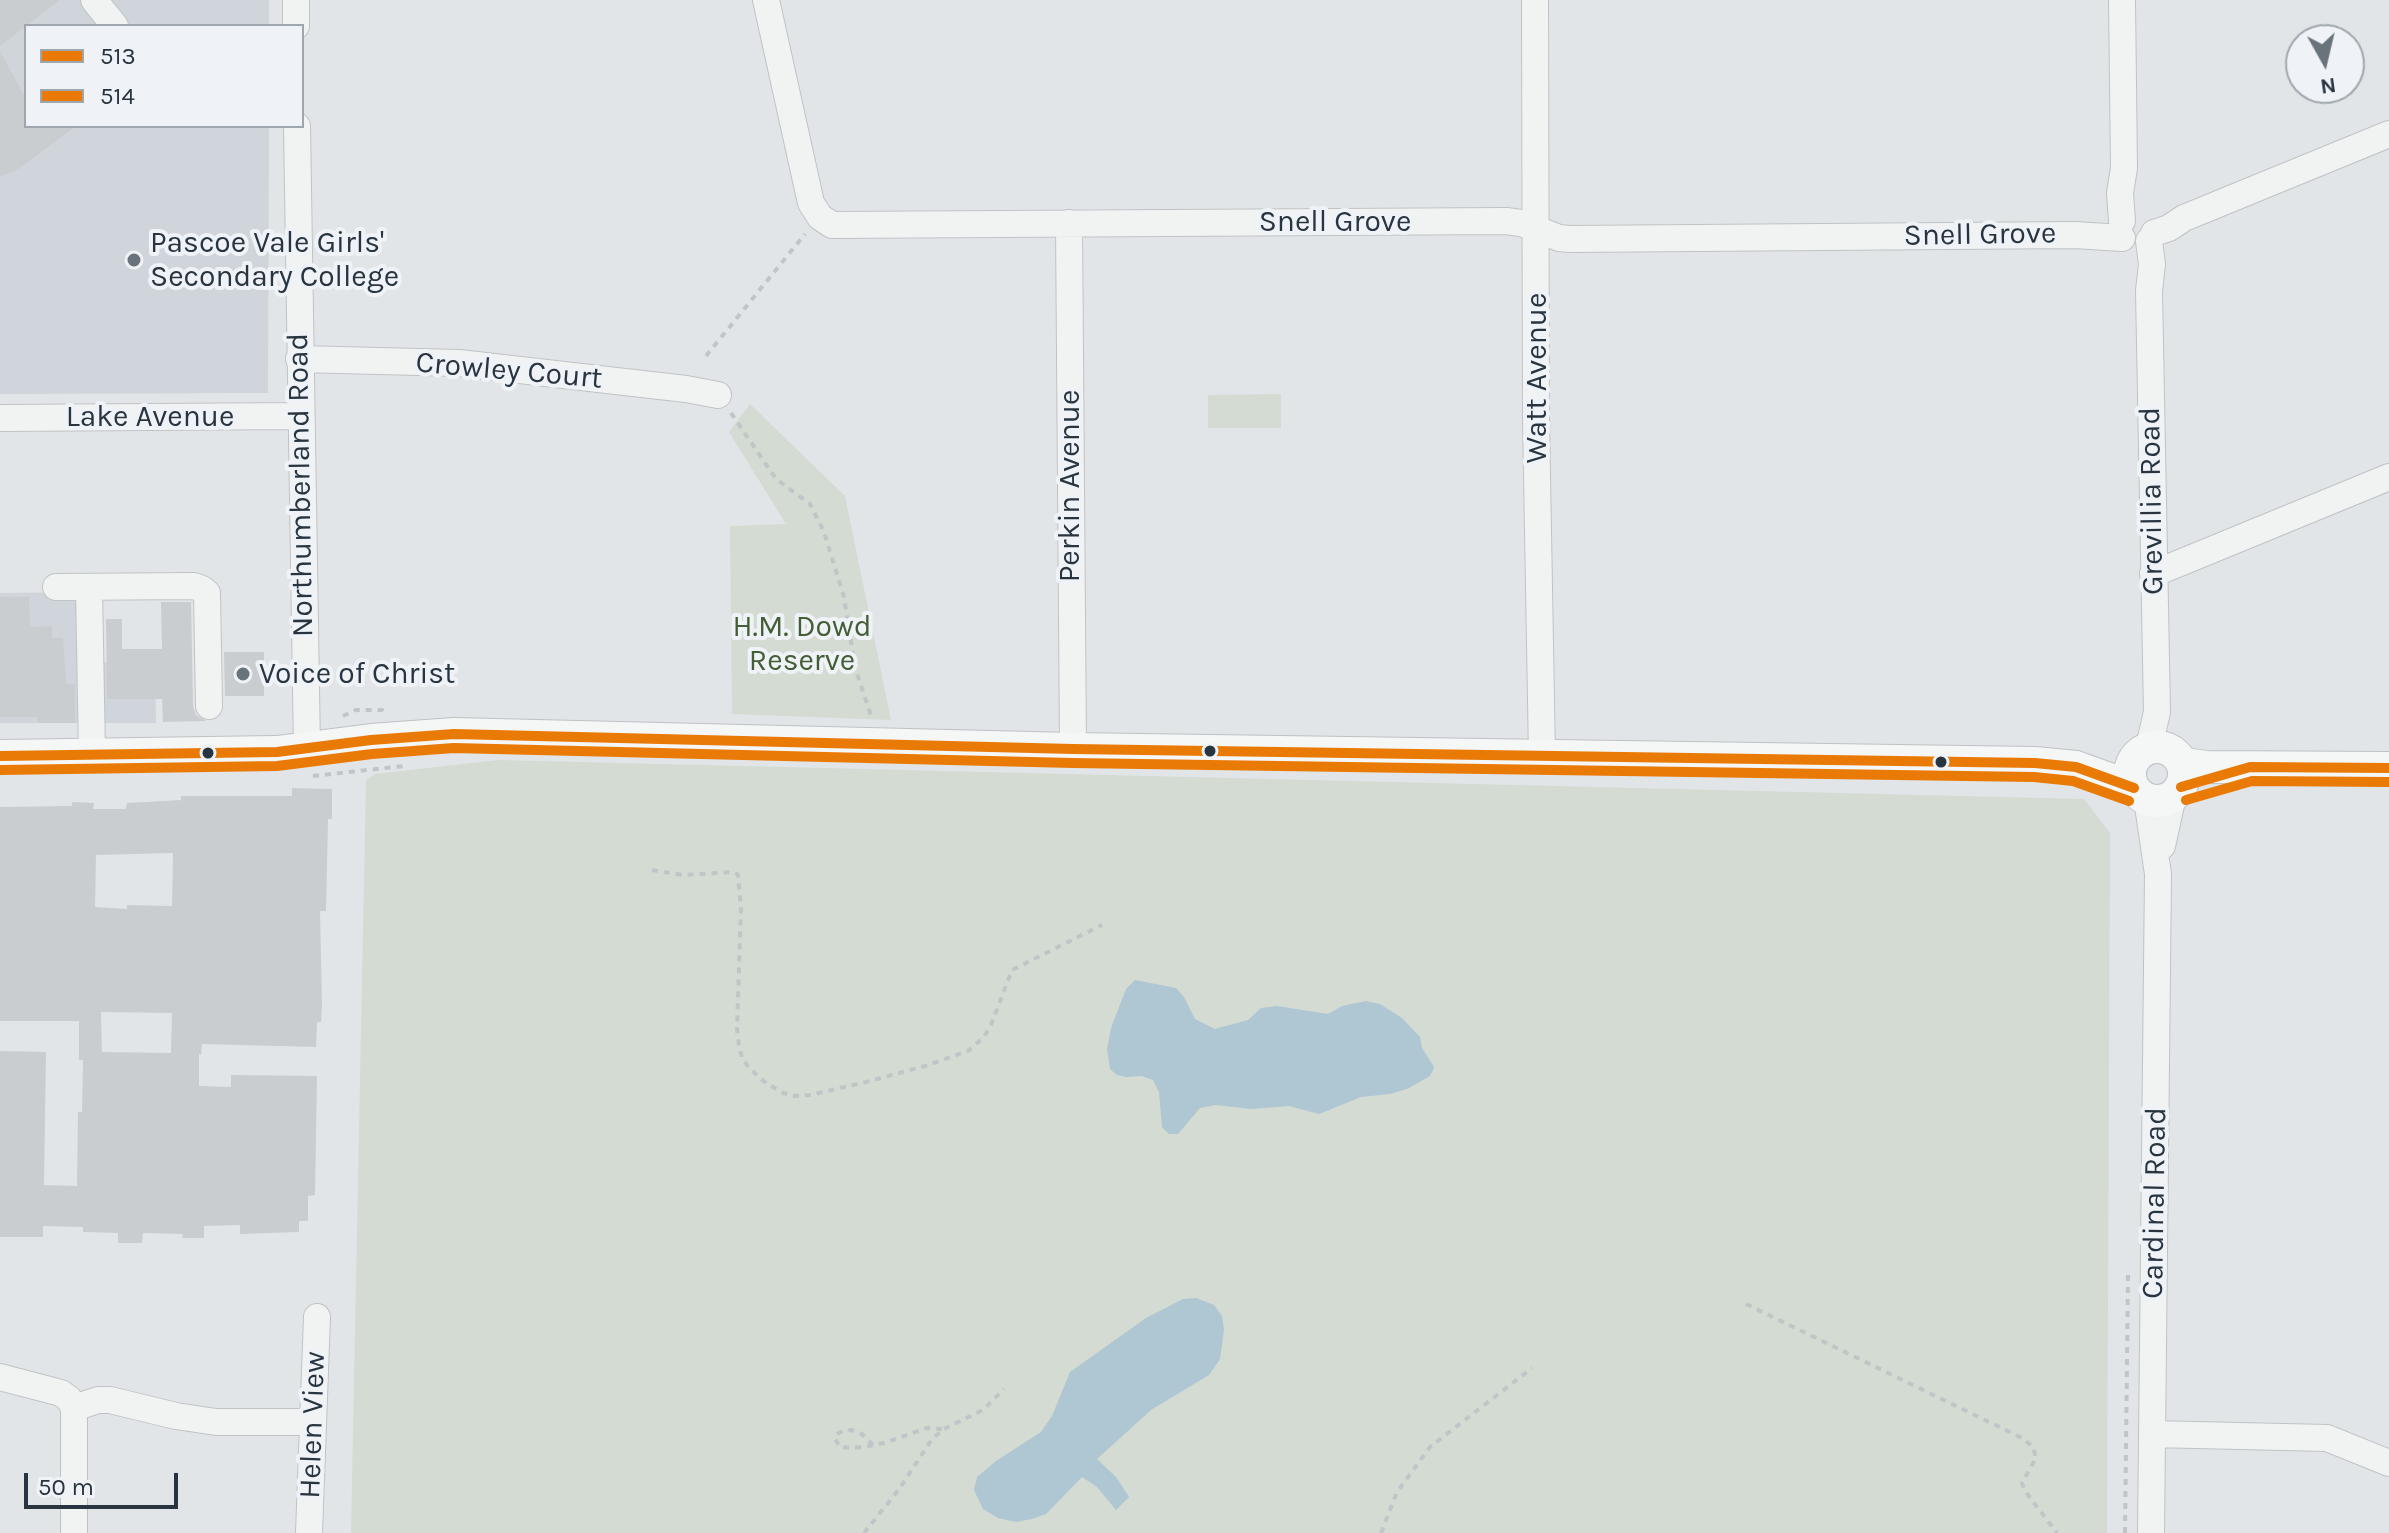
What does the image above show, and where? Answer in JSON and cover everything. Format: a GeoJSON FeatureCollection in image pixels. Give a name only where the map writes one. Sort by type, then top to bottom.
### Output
{"type":"FeatureCollection","features":[{"type":"Feature","properties":{"kind":"main road"},"geometry":{"type":"LineString","coordinates":[[0,756],[277,752],[371,740],[454,734],[1073,749],[2035,763],[2159,774],[2250,767],[2389,768]]}},
{"type":"Feature","properties":{"kind":"street"},"geometry":{"type":"LineString","coordinates":[[94,0],[113,24]]}},
{"type":"Feature","properties":{"kind":"street"},"geometry":{"type":"LineString","coordinates":[[296,0],[296,24]]}},
{"type":"Feature","properties":{"kind":"street","name":"Snell Grove"},"geometry":{"type":"LineString","coordinates":[[766,0],[811,203],[825,221],[840,226],[1506,221],[1570,239],[2075,235],[2137,229],[2184,218],[2389,134]]}},
{"type":"Feature","properties":{"kind":"street","name":"Watt Avenue"},"geometry":{"type":"LineString","coordinates":[[1535,0],[1536,434],[1542,756]]}},
{"type":"Feature","properties":{"kind":"street","name":"Grevillia Road"},"geometry":{"type":"LineString","coordinates":[[2122,0],[2124,168],[2120,193],[2137,229],[2149,291],[2159,774]]}},
{"type":"Feature","properties":{"kind":"street","name":"Northumberland Road"},"geometry":{"type":"LineString","coordinates":[[297,128],[307,749]]}},
{"type":"Feature","properties":{"kind":"street","name":"Perkin Avenue"},"geometry":{"type":"LineString","coordinates":[[1069,223],[1073,749]]}},
{"type":"Feature","properties":{"kind":"street","name":"Crowley Court"},"geometry":{"type":"LineString","coordinates":[[299,359],[459,363],[718,395]]}},
{"type":"Feature","properties":{"kind":"street","name":"Lake Avenue"},"geometry":{"type":"LineString","coordinates":[[0,418],[301,416]]}},
{"type":"Feature","properties":{"kind":"street"},"geometry":{"type":"LineString","coordinates":[[2153,574],[2389,477]]}},
{"type":"Feature","properties":{"kind":"street"},"geometry":{"type":"LineString","coordinates":[[56,587],[194,586],[207,593],[209,706]]}},
{"type":"Feature","properties":{"kind":"street"},"geometry":{"type":"LineString","coordinates":[[89,587],[92,755]]}},
{"type":"Feature","properties":{"kind":"street","name":"Cardinal Road"},"geometry":{"type":"LineString","coordinates":[[2151,1533],[2159,774]]}},
{"type":"Feature","properties":{"kind":"street","name":"Helen View"},"geometry":{"type":"LineString","coordinates":[[309,1533],[317,1317]]}},
{"type":"Feature","properties":{"kind":"street"},"geometry":{"type":"LineString","coordinates":[[0,1377],[61,1393],[74,1408],[74,1533]]}},
{"type":"Feature","properties":{"kind":"street"},"geometry":{"type":"LineString","coordinates":[[74,1408],[98,1400],[110,1400],[216,1422],[313,1422]]}},
{"type":"Feature","properties":{"kind":"street"},"geometry":{"type":"LineString","coordinates":[[2152,1434],[2312,1436],[2341,1442],[2389,1463]]}},
{"type":"Feature","properties":{"kind":"path"},"geometry":{"type":"LineString","coordinates":[[706,356],[806,232]]}},
{"type":"Feature","properties":{"kind":"path"},"geometry":{"type":"LineString","coordinates":[[718,395],[776,479],[810,504],[824,532],[844,597],[855,667],[872,721]]}},
{"type":"Feature","properties":{"kind":"path"},"geometry":{"type":"LineString","coordinates":[[336,719],[356,710],[382,710],[389,716]]}},
{"type":"Feature","properties":{"kind":"path"},"geometry":{"type":"LineString","coordinates":[[652,870],[683,875],[734,872],[738,875],[741,908],[737,1029],[742,1058],[758,1076],[783,1093],[795,1096],[866,1082],[968,1051],[984,1037],[991,1025],[1012,970],[1102,925]]}},
{"type":"Feature","properties":{"kind":"path"},"geometry":{"type":"LineString","coordinates":[[1746,1304],[2022,1438],[2033,1447],[2036,1458],[2022,1483],[2057,1533]]}},
{"type":"Feature","properties":{"kind":"path"},"geometry":{"type":"LineString","coordinates":[[1381,1533],[1397,1492],[1430,1447],[1532,1368]]}},
{"type":"Feature","properties":{"kind":"path"},"geometry":{"type":"LineString","coordinates":[[864,1533],[900,1488],[932,1439],[944,1429],[983,1410],[1004,1389]]}},
{"type":"Feature","properties":{"kind":"path"},"geometry":{"type":"LineString","coordinates":[[873,1445],[862,1434],[851,1430],[837,1434],[835,1439],[840,1447],[845,1448],[873,1445],[927,1428],[944,1429]]}},
{"type":"Feature","properties":{"kind":"shaded area","name":"Pascoe Vale Girls' Secondary College"},"geometry":{"type":"Polygon","coordinates":[[[0,0],[269,0],[269,24],[24,24],[24,128],[269,128],[268,393],[0,394],[0,0]]]}},
{"type":"Feature","properties":{"kind":"shaded area"},"geometry":{"type":"Polygon","coordinates":[[[84,592],[85,663],[143,661],[155,657],[156,723],[0,723],[0,593],[84,592]]]}},
{"type":"Feature","properties":{"kind":"green space"},"geometry":{"type":"Polygon","coordinates":[[[1281,394],[1281,428],[1208,428],[1208,395],[1281,394]]]}},
{"type":"Feature","properties":{"kind":"green space","name":"H.M. Dowd Reserve"},"geometry":{"type":"Polygon","coordinates":[[[750,404],[845,496],[891,720],[732,714],[730,526],[786,524],[729,432],[750,404]]]}},
{"type":"Feature","properties":{"kind":"green space"},"geometry":{"type":"Polygon","coordinates":[[[498,760],[2084,799],[2110,833],[2107,1533],[351,1533],[366,780],[375,774],[498,760]]]}},
{"type":"Feature","properties":{"kind":"water"},"geometry":{"type":"Polygon","coordinates":[[[1135,980],[1176,988],[1195,1019],[1215,1029],[1248,1020],[1261,1008],[1277,1006],[1328,1014],[1342,1006],[1366,1001],[1380,1004],[1402,1018],[1420,1037],[1422,1048],[1434,1067],[1430,1076],[1407,1089],[1361,1097],[1319,1114],[1289,1106],[1251,1109],[1216,1105],[1200,1108],[1178,1134],[1169,1134],[1162,1127],[1159,1092],[1153,1080],[1142,1076],[1117,1075],[1110,1069],[1107,1049],[1111,1028],[1126,989],[1135,980]]]}},
{"type":"Feature","properties":{"kind":"water"},"geometry":{"type":"Polygon","coordinates":[[[1196,1298],[1214,1305],[1222,1316],[1224,1330],[1220,1359],[1209,1375],[1151,1410],[1097,1459],[1116,1477],[1129,1497],[1116,1510],[1097,1487],[1082,1477],[1046,1514],[1032,1519],[1016,1522],[998,1518],[983,1509],[974,1490],[977,1477],[1041,1432],[1052,1416],[1070,1372],[1146,1318],[1183,1299],[1196,1298]]]}},
{"type":"Feature","properties":{"kind":"building"},"geometry":{"type":"Polygon","coordinates":[[[0,0],[60,0],[29,24],[24,24],[24,28],[0,46],[0,0]]]}},
{"type":"Feature","properties":{"kind":"building"},"geometry":{"type":"Polygon","coordinates":[[[0,51],[24,95],[24,128],[73,128],[18,169],[0,177],[0,51]]]}},
{"type":"Feature","properties":{"kind":"building"},"geometry":{"type":"Polygon","coordinates":[[[0,597],[29,597],[30,627],[52,626],[52,638],[63,638],[66,684],[75,684],[75,723],[38,723],[37,717],[0,717],[0,597]]]}},
{"type":"Feature","properties":{"kind":"building"},"geometry":{"type":"Polygon","coordinates":[[[161,602],[191,602],[193,706],[196,715],[206,721],[163,722],[162,699],[107,699],[106,619],[122,619],[122,649],[162,649],[161,602]]]}},
{"type":"Feature","properties":{"kind":"building","name":"Voice of Christ"},"geometry":{"type":"Polygon","coordinates":[[[224,652],[264,652],[264,696],[225,696],[224,652]]]}},
{"type":"Feature","properties":{"kind":"building"},"geometry":{"type":"Polygon","coordinates":[[[292,788],[332,789],[332,819],[328,819],[326,911],[320,911],[322,1005],[321,1022],[317,1022],[316,1047],[202,1044],[199,1086],[231,1087],[231,1075],[317,1076],[315,1195],[308,1196],[308,1221],[299,1221],[299,1232],[240,1234],[240,1225],[204,1226],[204,1238],[143,1233],[142,1243],[118,1243],[118,1233],[83,1232],[83,1227],[43,1226],[43,1237],[0,1237],[0,1051],[46,1052],[44,1185],[77,1186],[78,1112],[82,1112],[83,1060],[79,1060],[79,1021],[0,1021],[0,807],[72,806],[72,802],[94,803],[93,809],[126,809],[127,803],[181,800],[181,796],[292,796],[292,788]],[[173,853],[96,855],[95,907],[127,909],[127,905],[172,906],[173,853]],[[101,1012],[102,1052],[171,1053],[172,1013],[101,1012]]]}},
{"type":"Feature","properties":{"kind":"transit line","name":"513"},"geometry":{"type":"LineString","coordinates":[[0,756],[277,752],[371,740],[454,734],[1073,749],[2035,763],[2076,767],[2134,788]]}},
{"type":"Feature","properties":{"kind":"transit line","name":"514"},"geometry":{"type":"LineString","coordinates":[[0,770],[277,766],[454,748],[1073,763],[2034,777],[2073,781],[2129,801]]}},
{"type":"Feature","properties":{"kind":"transit line","name":"513"},"geometry":{"type":"LineString","coordinates":[[2181,787],[2250,767],[2389,768]]}},
{"type":"Feature","properties":{"kind":"transit line","name":"514"},"geometry":{"type":"LineString","coordinates":[[2186,800],[2252,781],[2389,782]]}},
{"type":"Feature","properties":{"kind":"place","name":"Pascoe Vale Girls' Secondary College"},"geometry":{"type":"Point","coordinates":[134,260]}},
{"type":"Feature","properties":{"kind":"place","name":"Voice of Christ"},"geometry":{"type":"Point","coordinates":[243,674]}}]}
